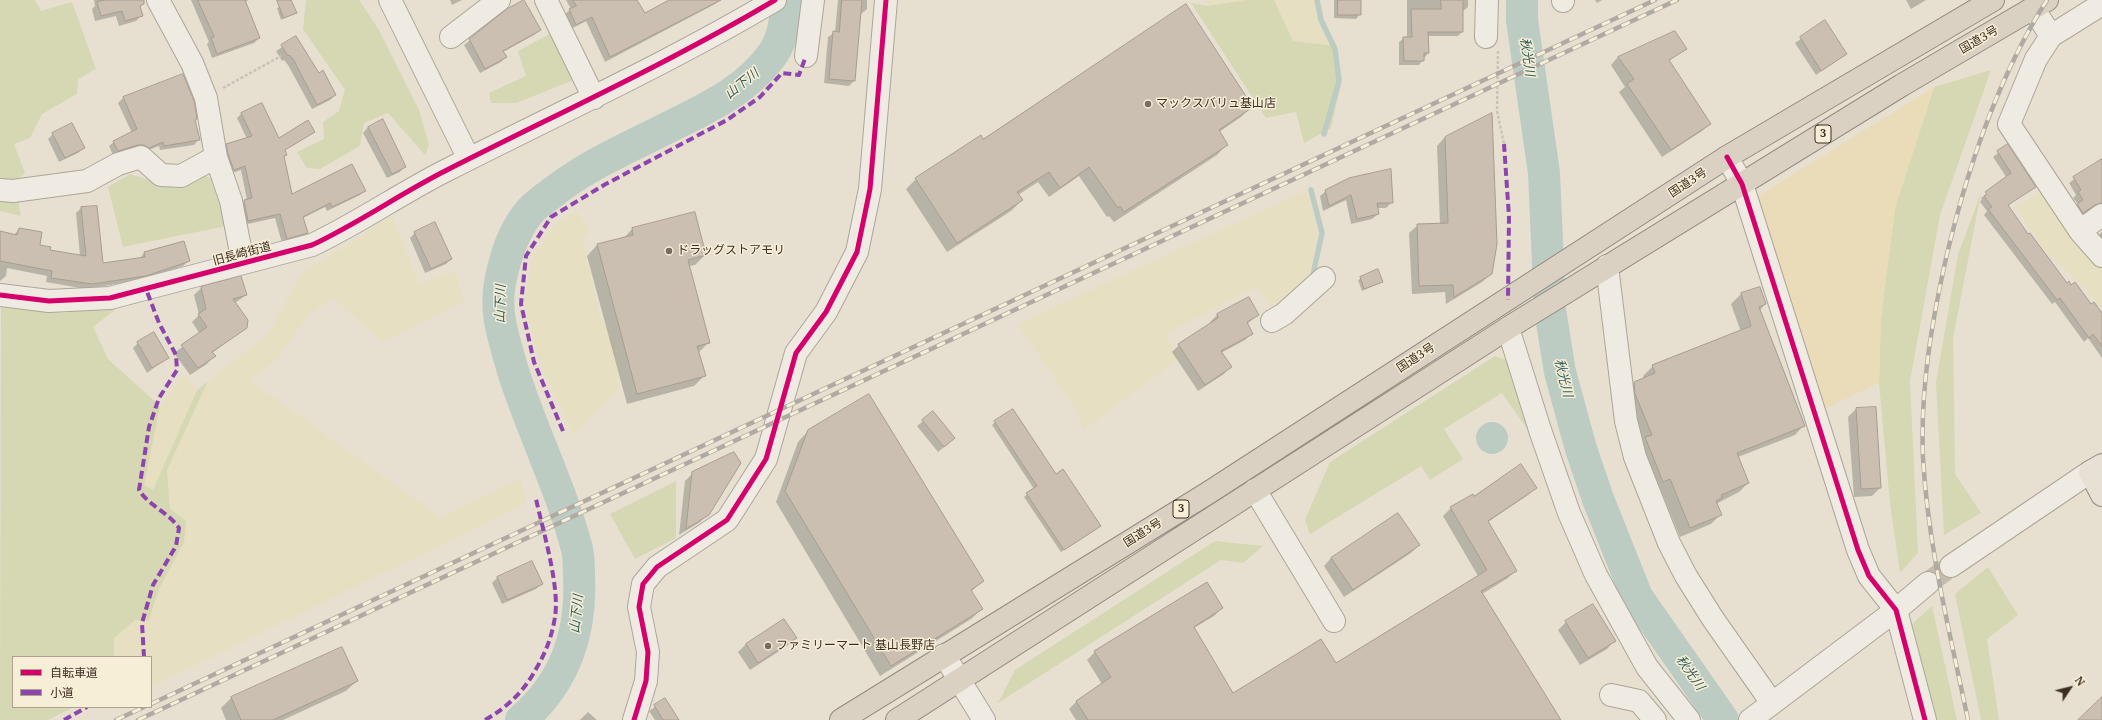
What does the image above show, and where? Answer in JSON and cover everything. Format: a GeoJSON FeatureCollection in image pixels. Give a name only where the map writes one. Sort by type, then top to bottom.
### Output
{"type":"FeatureCollection","features":[{"type":"Feature","properties":{"kind":"highway","name":"国道3号"},"geometry":{"type":"LineString","coordinates":[[841,720],[1208,493],[1598,242],[1727,157],[1993,0]]}},
{"type":"Feature","properties":{"kind":"highway","name":"国道3号"},"geometry":{"type":"LineString","coordinates":[[897,720],[961,681],[1255,490],[1512,326],[1902,85],[2040,4]]}},
{"type":"Feature","properties":{"kind":"main road"},"geometry":{"type":"LineString","coordinates":[[2096,469],[2102,495]]}},
{"type":"Feature","properties":{"kind":"street"},"geometry":{"type":"LineString","coordinates":[[158,0],[192,63],[206,98],[216,157],[231,201],[243,263]]}},
{"type":"Feature","properties":{"kind":"street"},"geometry":{"type":"LineString","coordinates":[[390,0],[469,159]]}},
{"type":"Feature","properties":{"kind":"street"},"geometry":{"type":"LineString","coordinates":[[451,37],[499,0]]}},
{"type":"Feature","properties":{"kind":"street"},"geometry":{"type":"LineString","coordinates":[[546,0],[594,98]]}},
{"type":"Feature","properties":{"kind":"street","name":"旧長崎街道"},"geometry":{"type":"LineString","coordinates":[[0,296],[49,301],[110,298],[312,245],[340,232],[438,174],[594,98],[775,0]]}},
{"type":"Feature","properties":{"kind":"street"},"geometry":{"type":"LineString","coordinates":[[806,56],[813,0]]}},
{"type":"Feature","properties":{"kind":"street"},"geometry":{"type":"LineString","coordinates":[[634,720],[646,681],[648,652],[639,607],[643,584],[657,567],[727,520],[766,459],[796,353],[826,312],[857,252],[870,189],[886,0]]}},
{"type":"Feature","properties":{"kind":"street"},"geometry":{"type":"LineString","coordinates":[[1486,37],[1487,0]]}},
{"type":"Feature","properties":{"kind":"street"},"geometry":{"type":"LineString","coordinates":[[2040,4],[2051,36]]}},
{"type":"Feature","properties":{"kind":"street"},"geometry":{"type":"LineString","coordinates":[[2102,4],[2051,36],[2036,59],[2008,124],[2080,231],[2102,256]]}},
{"type":"Feature","properties":{"kind":"street"},"geometry":{"type":"LineString","coordinates":[[0,190],[13,191],[87,181],[118,164],[141,157],[161,175],[181,176],[216,157]]}},
{"type":"Feature","properties":{"kind":"street"},"geometry":{"type":"LineString","coordinates":[[1727,157],[1742,184],[1858,550],[1869,576],[1896,610],[1925,720]]}},
{"type":"Feature","properties":{"kind":"street"},"geometry":{"type":"LineString","coordinates":[[2080,231],[2102,215]]}},
{"type":"Feature","properties":{"kind":"street"},"geometry":{"type":"LineString","coordinates":[[1604,269],[1626,421],[1635,457],[1664,530],[1686,576],[1713,619],[1762,710],[1896,610],[1928,583]]}},
{"type":"Feature","properties":{"kind":"street"},"geometry":{"type":"LineString","coordinates":[[1272,321],[1284,314],[1324,278]]}},
{"type":"Feature","properties":{"kind":"street"},"geometry":{"type":"LineString","coordinates":[[1512,326],[1540,430],[1566,506],[1596,574],[1647,667],[1689,720]]}},
{"type":"Feature","properties":{"kind":"street"},"geometry":{"type":"LineString","coordinates":[[1951,566],[2096,469]]}},
{"type":"Feature","properties":{"kind":"street"},"geometry":{"type":"LineString","coordinates":[[1255,490],[1334,621]]}},
{"type":"Feature","properties":{"kind":"street"},"geometry":{"type":"LineString","coordinates":[[944,655],[984,720]]}},
{"type":"Feature","properties":{"kind":"street"},"geometry":{"type":"LineString","coordinates":[[1611,695],[1639,701],[1655,720]]}},
{"type":"Feature","properties":{"kind":"path"},"geometry":{"type":"LineString","coordinates":[[1486,37],[1498,38],[1497,111],[1504,144]]}},
{"type":"Feature","properties":{"kind":"path"},"geometry":{"type":"LineString","coordinates":[[206,98],[281,56]]}},
{"type":"Feature","properties":{"kind":"shaded area"},"geometry":{"type":"Polygon","coordinates":[[[1204,0],[1246,0],[1208,6],[1204,0]]]}},
{"type":"Feature","properties":{"kind":"shaded area"},"geometry":{"type":"Polygon","coordinates":[[[1274,0],[1321,0],[1324,19],[1336,46],[1293,41],[1274,0]]]}},
{"type":"Feature","properties":{"kind":"shaded area"},"geometry":{"type":"Polygon","coordinates":[[[2045,189],[2081,244],[2102,269],[2102,309],[2089,293],[2044,249],[2015,207],[2045,189]]]}},
{"type":"Feature","properties":{"kind":"shaded area"},"geometry":{"type":"Polygon","coordinates":[[[1307,190],[1318,233],[1308,280],[1274,310],[1257,287],[1165,334],[1180,358],[1084,430],[1074,406],[1017,324],[1307,190]]]}},
{"type":"Feature","properties":{"kind":"shaded area"},"geometry":{"type":"Polygon","coordinates":[[[577,211],[590,232],[582,239],[600,316],[616,346],[618,390],[574,436],[539,362],[524,303],[532,259],[555,224],[577,211]]]}},
{"type":"Feature","properties":{"kind":"shaded area"},"geometry":{"type":"Polygon","coordinates":[[[392,216],[420,284],[455,271],[464,301],[382,342],[333,298],[307,317],[280,356],[251,381],[440,517],[520,479],[527,503],[152,687],[152,656],[114,656],[114,638],[135,620],[149,620],[159,589],[184,542],[170,510],[167,470],[208,381],[268,334],[301,274],[392,216]]]}},
{"type":"Feature","properties":{"kind":"shaded area"},"geometry":{"type":"Polygon","coordinates":[[[184,374],[197,390],[154,490],[143,485],[160,406],[184,374]]]}},
{"type":"Feature","properties":{"kind":"shaded area"},"geometry":{"type":"Polygon","coordinates":[[[1489,422],[1495,422],[1504,426],[1508,438],[1504,450],[1495,454],[1489,454],[1480,450],[1476,441],[1476,435],[1480,426],[1489,422]]]}},
{"type":"Feature","properties":{"kind":"green space"},"geometry":{"type":"Polygon","coordinates":[[[0,0],[35,0],[41,11],[72,2],[96,69],[78,79],[77,94],[42,114],[30,138],[14,144],[25,173],[15,181],[21,216],[0,211],[0,0]]]}},
{"type":"Feature","properties":{"kind":"green space"},"geometry":{"type":"Polygon","coordinates":[[[306,0],[359,0],[379,30],[419,110],[429,145],[425,155],[388,113],[364,123],[360,146],[320,169],[307,168],[297,152],[324,139],[323,122],[339,111],[345,90],[303,29],[306,0]]]}},
{"type":"Feature","properties":{"kind":"green space"},"geometry":{"type":"Polygon","coordinates":[[[1246,0],[1274,0],[1293,41],[1336,46],[1342,80],[1331,128],[1304,143],[1296,112],[1266,118],[1191,3],[1208,6],[1246,0]]]}},
{"type":"Feature","properties":{"kind":"green space"},"geometry":{"type":"Polygon","coordinates":[[[550,34],[574,80],[516,103],[491,103],[489,93],[526,76],[518,51],[550,34]]]}},
{"type":"Feature","properties":{"kind":"green space"},"geometry":{"type":"Polygon","coordinates":[[[1991,70],[1940,215],[1910,381],[1918,553],[1900,573],[1890,503],[1879,383],[1881,317],[1895,208],[1934,87],[1991,70]]]}},
{"type":"Feature","properties":{"kind":"green space"},"geometry":{"type":"Polygon","coordinates":[[[130,174],[174,188],[203,174],[211,179],[226,226],[123,247],[108,187],[130,174]]]}},
{"type":"Feature","properties":{"kind":"green space"},"geometry":{"type":"Polygon","coordinates":[[[1981,193],[1953,338],[1955,474],[1981,513],[1944,535],[1936,382],[1958,255],[1981,193]]]}},
{"type":"Feature","properties":{"kind":"green space"},"geometry":{"type":"Polygon","coordinates":[[[1,305],[64,313],[120,306],[93,327],[108,359],[160,406],[144,485],[153,490],[197,390],[208,381],[167,470],[170,509],[186,521],[184,542],[159,589],[149,620],[135,620],[114,638],[114,656],[12,656],[12,708],[72,708],[48,720],[0,720],[1,305]]]}},
{"type":"Feature","properties":{"kind":"green space"},"geometry":{"type":"Polygon","coordinates":[[[1495,356],[1510,361],[1533,437],[1502,393],[1444,429],[1463,459],[1430,480],[1421,466],[1310,534],[1305,520],[1330,462],[1495,356]]]}},
{"type":"Feature","properties":{"kind":"green space"},"geometry":{"type":"Polygon","coordinates":[[[676,481],[676,538],[635,559],[610,514],[676,481]]]}},
{"type":"Feature","properties":{"kind":"green space"},"geometry":{"type":"Polygon","coordinates":[[[1215,541],[1263,546],[1243,563],[1221,560],[998,703],[1015,670],[1215,541]]]}},
{"type":"Feature","properties":{"kind":"green space"},"geometry":{"type":"Polygon","coordinates":[[[1988,567],[2018,615],[1987,639],[1999,720],[1981,720],[1955,594],[1988,567]]]}},
{"type":"Feature","properties":{"kind":"green space"},"geometry":{"type":"Polygon","coordinates":[[[1932,606],[1957,720],[1936,720],[1912,624],[1932,606]]]}},
{"type":"Feature","properties":{"kind":"sand"},"geometry":{"type":"Polygon","coordinates":[[[1934,87],[1895,208],[1881,317],[1879,383],[1824,409],[1758,196],[1934,87]]]}},
{"type":"Feature","properties":{"kind":"building"},"geometry":{"type":"Polygon","coordinates":[[[106,0],[144,0],[144,4],[140,6],[143,16],[125,21],[122,11],[101,16],[97,2],[106,0]]]}},
{"type":"Feature","properties":{"kind":"building"},"geometry":{"type":"Polygon","coordinates":[[[198,0],[245,0],[260,38],[217,54],[211,38],[214,37],[198,0]]]}},
{"type":"Feature","properties":{"kind":"building"},"geometry":{"type":"Polygon","coordinates":[[[277,0],[291,0],[297,13],[284,18],[277,0]]]}},
{"type":"Feature","properties":{"kind":"building"},"geometry":{"type":"Polygon","coordinates":[[[524,0],[541,30],[503,51],[507,57],[485,69],[469,39],[507,9],[524,0]]]}},
{"type":"Feature","properties":{"kind":"building"},"geometry":{"type":"Polygon","coordinates":[[[573,0],[637,0],[645,13],[669,0],[721,0],[610,57],[592,17],[576,25],[569,9],[576,6],[573,0]]]}},
{"type":"Feature","properties":{"kind":"building"},"geometry":{"type":"Polygon","coordinates":[[[842,0],[862,0],[855,81],[829,79],[833,31],[839,32],[842,0]]]}},
{"type":"Feature","properties":{"kind":"building"},"geometry":{"type":"Polygon","coordinates":[[[1338,0],[1361,0],[1361,15],[1338,15],[1338,0]]]}},
{"type":"Feature","properties":{"kind":"building"},"geometry":{"type":"Polygon","coordinates":[[[1441,0],[1463,0],[1463,32],[1428,32],[1429,53],[1424,53],[1424,61],[1404,61],[1403,37],[1412,37],[1411,9],[1441,9],[1441,0]]]}},
{"type":"Feature","properties":{"kind":"building"},"geometry":{"type":"Polygon","coordinates":[[[1186,4],[1253,107],[1219,130],[1228,145],[1124,212],[1120,206],[1118,208],[1089,167],[1060,188],[1049,172],[1017,192],[1023,200],[957,243],[915,178],[981,135],[983,139],[1186,4]]]}},
{"type":"Feature","properties":{"kind":"building"},"geometry":{"type":"Polygon","coordinates":[[[1825,20],[1847,54],[1821,71],[1800,37],[1825,20]]]}},
{"type":"Feature","properties":{"kind":"building"},"geometry":{"type":"Polygon","coordinates":[[[1675,31],[1687,49],[1669,60],[1711,124],[1671,150],[1627,84],[1634,79],[1618,57],[1675,31]]]}},
{"type":"Feature","properties":{"kind":"building"},"geometry":{"type":"Polygon","coordinates":[[[296,36],[319,73],[323,70],[336,95],[317,105],[293,59],[289,55],[288,56],[281,45],[296,36]]]}},
{"type":"Feature","properties":{"kind":"building"},"geometry":{"type":"Polygon","coordinates":[[[183,74],[194,101],[197,119],[195,120],[200,140],[164,146],[163,142],[149,148],[144,145],[138,145],[118,151],[113,141],[137,129],[123,97],[183,74]]]}},
{"type":"Feature","properties":{"kind":"building"},"geometry":{"type":"Polygon","coordinates":[[[262,103],[279,138],[308,120],[315,132],[285,150],[287,155],[284,156],[292,194],[352,164],[366,191],[332,207],[330,203],[303,217],[308,233],[287,239],[280,214],[248,221],[244,200],[252,198],[245,166],[234,170],[226,144],[252,136],[241,113],[262,103]]]}},
{"type":"Feature","properties":{"kind":"building"},"geometry":{"type":"Polygon","coordinates":[[[1492,113],[1497,244],[1492,274],[1454,297],[1453,285],[1419,286],[1417,224],[1448,223],[1445,137],[1492,113]]]}},
{"type":"Feature","properties":{"kind":"building"},"geometry":{"type":"Polygon","coordinates":[[[383,119],[406,167],[392,174],[368,127],[383,119]]]}},
{"type":"Feature","properties":{"kind":"building"},"geometry":{"type":"Polygon","coordinates":[[[72,123],[85,148],[65,158],[52,133],[72,123]]]}},
{"type":"Feature","properties":{"kind":"building"},"geometry":{"type":"Polygon","coordinates":[[[2008,144],[2036,187],[2008,205],[2028,234],[2030,233],[2067,283],[2069,281],[2071,285],[2075,282],[2091,304],[2094,302],[2102,313],[2102,346],[2093,334],[2089,338],[2060,298],[2057,300],[1988,209],[1992,207],[1984,196],[1987,194],[1985,192],[2011,173],[1997,151],[2008,144]]]}},
{"type":"Feature","properties":{"kind":"building"},"geometry":{"type":"Polygon","coordinates":[[[2102,159],[2102,203],[2095,205],[2083,213],[2077,204],[2083,200],[2078,192],[2081,190],[2073,177],[2102,159]]]}},
{"type":"Feature","properties":{"kind":"building"},"geometry":{"type":"Polygon","coordinates":[[[1391,169],[1393,203],[1377,203],[1379,214],[1357,219],[1351,195],[1329,206],[1325,190],[1349,178],[1391,169]]]}},
{"type":"Feature","properties":{"kind":"building"},"geometry":{"type":"Polygon","coordinates":[[[97,206],[103,263],[145,257],[144,252],[184,241],[190,261],[146,276],[92,284],[51,278],[52,271],[0,261],[0,231],[17,235],[19,228],[42,232],[40,245],[51,247],[50,250],[86,256],[81,207],[97,206]]]}},
{"type":"Feature","properties":{"kind":"building"},"geometry":{"type":"Polygon","coordinates":[[[695,212],[706,255],[688,260],[710,343],[697,346],[706,376],[637,394],[597,244],[633,235],[632,228],[695,212]]]}},
{"type":"Feature","properties":{"kind":"building"},"geometry":{"type":"Polygon","coordinates":[[[435,222],[452,259],[431,269],[414,232],[435,222]]]}},
{"type":"Feature","properties":{"kind":"building"},"geometry":{"type":"Polygon","coordinates":[[[1378,269],[1383,282],[1364,289],[1360,277],[1378,269]]]}},
{"type":"Feature","properties":{"kind":"building"},"geometry":{"type":"Polygon","coordinates":[[[241,276],[247,295],[233,299],[248,320],[247,328],[212,352],[216,356],[198,368],[181,345],[207,327],[198,314],[206,309],[201,287],[241,276]]]}},
{"type":"Feature","properties":{"kind":"building"},"geometry":{"type":"Polygon","coordinates":[[[1760,287],[1766,304],[1759,307],[1805,426],[1737,453],[1749,483],[1721,495],[1722,498],[1716,501],[1722,515],[1690,528],[1670,479],[1663,482],[1645,437],[1652,435],[1635,394],[1634,382],[1655,373],[1652,365],[1751,326],[1741,293],[1760,287]]]}},
{"type":"Feature","properties":{"kind":"building"},"geometry":{"type":"Polygon","coordinates":[[[1249,297],[1259,315],[1247,322],[1253,334],[1221,351],[1232,367],[1205,385],[1178,344],[1218,318],[1217,314],[1249,297]]]}},
{"type":"Feature","properties":{"kind":"building"},"geometry":{"type":"Polygon","coordinates":[[[154,332],[169,358],[152,368],[137,342],[154,332]]]}},
{"type":"Feature","properties":{"kind":"building"},"geometry":{"type":"Polygon","coordinates":[[[869,394],[984,581],[971,590],[983,609],[891,666],[785,491],[808,430],[869,394]]]}},
{"type":"Feature","properties":{"kind":"building"},"geometry":{"type":"Polygon","coordinates":[[[1876,407],[1881,488],[1861,489],[1856,408],[1876,407]]]}},
{"type":"Feature","properties":{"kind":"building"},"geometry":{"type":"Polygon","coordinates":[[[1013,409],[1056,474],[1063,469],[1101,526],[1064,550],[1026,493],[1037,486],[994,421],[1013,409]]]}},
{"type":"Feature","properties":{"kind":"building"},"geometry":{"type":"Polygon","coordinates":[[[933,411],[955,438],[944,447],[922,420],[933,411]]]}},
{"type":"Feature","properties":{"kind":"building"},"geometry":{"type":"Polygon","coordinates":[[[734,452],[741,463],[709,515],[686,529],[692,472],[734,452]]]}},
{"type":"Feature","properties":{"kind":"building"},"geometry":{"type":"Polygon","coordinates":[[[1521,464],[1537,488],[1488,521],[1517,571],[1481,591],[1561,720],[1088,720],[1076,701],[1111,677],[1094,651],[1207,582],[1223,608],[1194,627],[1233,693],[1321,639],[1336,663],[1487,570],[1450,507],[1473,494],[1474,496],[1521,464]]]}},
{"type":"Feature","properties":{"kind":"building"},"geometry":{"type":"Polygon","coordinates":[[[1398,513],[1420,545],[1353,590],[1331,558],[1398,513]]]}},
{"type":"Feature","properties":{"kind":"building"},"geometry":{"type":"Polygon","coordinates":[[[532,561],[543,584],[507,600],[497,577],[532,561]]]}},
{"type":"Feature","properties":{"kind":"building"},"geometry":{"type":"Polygon","coordinates":[[[1593,604],[1616,641],[1588,658],[1565,621],[1593,604]]]}},
{"type":"Feature","properties":{"kind":"building"},"geometry":{"type":"Polygon","coordinates":[[[784,619],[797,638],[758,663],[746,644],[784,619]]]}},
{"type":"Feature","properties":{"kind":"building"},"geometry":{"type":"Polygon","coordinates":[[[342,647],[358,681],[273,720],[241,720],[231,697],[342,647]]]}},
{"type":"Feature","properties":{"kind":"building"},"geometry":{"type":"Polygon","coordinates":[[[2102,697],[2102,720],[2078,720],[2102,697]]]}},
{"type":"Feature","properties":{"kind":"building"},"geometry":{"type":"Polygon","coordinates":[[[665,698],[679,720],[663,720],[654,705],[665,698]]]}},
{"type":"Feature","properties":{"kind":"waterway","name":"山下川"},"geometry":{"type":"LineString","coordinates":[[521,720],[549,690],[568,655],[574,636],[577,617],[579,597],[579,559],[563,504],[513,371],[501,328],[498,306],[500,283],[507,254],[519,226],[531,210],[565,183],[609,157],[713,105],[753,77],[774,52],[780,40],[784,27],[786,0]]}},
{"type":"Feature","properties":{"kind":"waterway"},"geometry":{"type":"LineString","coordinates":[[1317,0],[1321,20],[1335,49],[1339,81],[1324,134]]}},
{"type":"Feature","properties":{"kind":"waterway","name":"秋光川"},"geometry":{"type":"LineString","coordinates":[[1522,0],[1522,20],[1544,173],[1550,310],[1560,372],[1581,449],[1598,499],[1637,597],[1723,720]]}},
{"type":"Feature","properties":{"kind":"waterway"},"geometry":{"type":"LineString","coordinates":[[1311,190],[1322,233],[1312,279]]}},
{"type":"Feature","properties":{"kind":"tunnel"},"geometry":{"type":"LineString","coordinates":[[1928,583],[1951,566]]}},
{"type":"Feature","properties":{"kind":"railway"},"geometry":{"type":"LineString","coordinates":[[152,704],[1655,0]]}},
{"type":"Feature","properties":{"kind":"railway"},"geometry":{"type":"LineString","coordinates":[[138,720],[1677,0]]}},
{"type":"Feature","properties":{"kind":"railway"},"geometry":{"type":"LineString","coordinates":[[1968,720],[1941,590],[1930,524],[1923,458],[1923,406],[1925,381],[1936,304],[1947,254],[1955,221],[1975,155],[1999,91],[2029,29],[2047,0]]}},
{"type":"Feature","properties":{"kind":"railway"},"geometry":{"type":"LineString","coordinates":[[116,720],[142,708]]}},
{"type":"Feature","properties":{"kind":"marked path"},"geometry":{"type":"LineString","coordinates":[[563,431],[534,362],[521,304],[526,256],[551,217],[604,185],[727,120],[760,97],[782,73],[799,75],[806,56]]}},
{"type":"Feature","properties":{"kind":"marked path"},"geometry":{"type":"LineString","coordinates":[[1504,144],[1509,217],[1508,300]]}},
{"type":"Feature","properties":{"kind":"marked path"},"geometry":{"type":"LineString","coordinates":[[144,656],[142,623],[153,585],[176,546],[179,528],[175,522],[143,496],[139,490],[149,427],[159,398],[177,370],[176,355],[159,323],[146,289]]}},
{"type":"Feature","properties":{"kind":"marked path"},"geometry":{"type":"LineString","coordinates":[[485,720],[501,710],[521,691],[543,656],[554,624],[556,605],[553,575],[536,499]]}},
{"type":"Feature","properties":{"kind":"marked path"},"geometry":{"type":"LineString","coordinates":[[64,720],[85,708]]}},
{"type":"Feature","properties":{"kind":"cycle path"},"geometry":{"type":"LineString","coordinates":[[0,295],[49,301],[110,298],[312,245],[430,179],[654,67],[775,0]]}},
{"type":"Feature","properties":{"kind":"cycle path"},"geometry":{"type":"LineString","coordinates":[[634,720],[646,681],[648,652],[639,607],[643,584],[657,567],[727,520],[766,459],[796,353],[826,312],[857,252],[870,189],[886,0]]}},
{"type":"Feature","properties":{"kind":"cycle path"},"geometry":{"type":"LineString","coordinates":[[1727,157],[1742,184],[1858,550],[1869,576],[1896,610],[1925,720]]}},
{"type":"Feature","properties":{"kind":"place","name":"マックスバリュ基山店"},"geometry":{"type":"Point","coordinates":[1148,104]}},
{"type":"Feature","properties":{"kind":"place","name":"ドラッグストアモリ"},"geometry":{"type":"Point","coordinates":[669,251]}},
{"type":"Feature","properties":{"kind":"place","name":"ファミリーマート 基山長野店"},"geometry":{"type":"Point","coordinates":[768,646]}}]}
